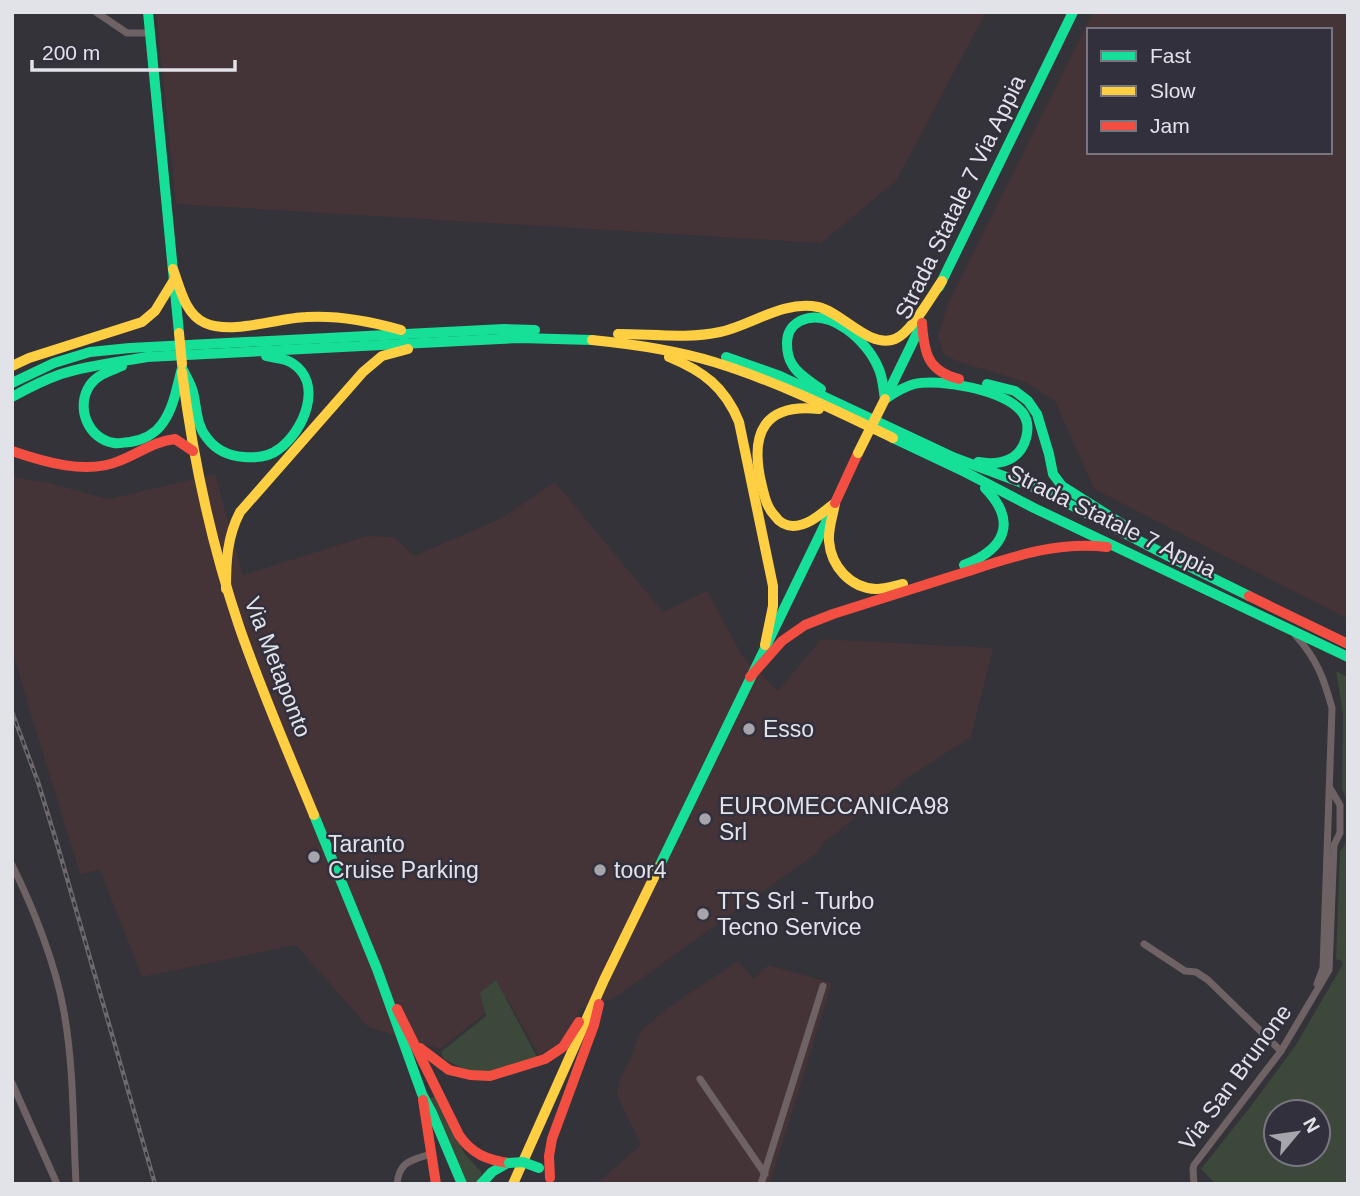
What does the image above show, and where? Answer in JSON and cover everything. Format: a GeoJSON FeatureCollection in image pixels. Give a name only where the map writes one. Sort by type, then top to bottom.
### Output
{"type":"FeatureCollection","features":[{"type":"Feature","properties":{"kind":"main road"},"geometry":{"type":"LineString","coordinates":[[148,12],[182,366],[193,394],[199,426],[212,444],[240,458],[260,458],[273,454],[290,439],[306,414],[310,399],[305,377],[298,366],[287,359],[268,356],[237,357],[222,352]]}},
{"type":"Feature","properties":{"kind":"main road","name":"Strada Statale 7 Via Appia"},"geometry":{"type":"LineString","coordinates":[[835,503],[1073,12]]}},
{"type":"Feature","properties":{"kind":"main road"},"geometry":{"type":"LineString","coordinates":[[173,274],[185,302],[196,317],[210,325],[231,327],[290,318],[340,317],[415,334]]}},
{"type":"Feature","properties":{"kind":"main road"},"geometry":{"type":"LineString","coordinates":[[12,366],[29,358],[142,322],[155,311],[173,274]]}},
{"type":"Feature","properties":{"kind":"main road"},"geometry":{"type":"LineString","coordinates":[[12,397],[58,375],[89,366],[147,357],[436,341],[617,338],[720,332],[780,310],[801,306],[821,307],[840,316],[870,337],[882,341],[894,340],[904,333],[942,281]]}},
{"type":"Feature","properties":{"kind":"main road"},"geometry":{"type":"LineString","coordinates":[[840,408],[791,363],[786,349],[787,334],[795,324],[805,318],[817,317],[833,321],[866,348],[878,365],[885,400],[908,386],[924,383],[951,384],[998,395],[1015,404],[1022,412],[1026,419],[1027,435],[1023,445],[1010,458],[989,464],[955,458]]}},
{"type":"Feature","properties":{"kind":"main road"},"geometry":{"type":"LineString","coordinates":[[922,323],[925,353],[934,367],[948,377],[1015,391],[1028,401],[1037,414],[1053,474],[1062,486],[1168,556]]}},
{"type":"Feature","properties":{"kind":"main road"},"geometry":{"type":"LineString","coordinates":[[12,383],[54,363],[90,352],[157,346],[504,329],[579,330],[617,338],[658,340],[716,354],[780,376],[860,418]]}},
{"type":"Feature","properties":{"kind":"main road"},"geometry":{"type":"LineString","coordinates":[[617,338],[628,349],[668,357],[696,369],[718,386],[733,407],[743,437],[773,586],[774,606],[765,645]]}},
{"type":"Feature","properties":{"kind":"main road"},"geometry":{"type":"LineString","coordinates":[[226,589],[229,536],[247,503],[369,366],[386,354],[419,348],[436,341]]}},
{"type":"Feature","properties":{"kind":"main road"},"geometry":{"type":"LineString","coordinates":[[147,357],[99,376],[88,389],[82,404],[83,412],[87,425],[98,438],[113,443],[129,443],[142,439],[157,429],[165,419],[174,398],[182,366]]}},
{"type":"Feature","properties":{"kind":"main road","name":"Via Metaponto"},"geometry":{"type":"LineString","coordinates":[[182,366],[192,451],[226,589],[252,663],[377,969]]}},
{"type":"Feature","properties":{"kind":"main road"},"geometry":{"type":"LineString","coordinates":[[835,503],[801,525],[790,526],[779,521],[770,509],[762,490],[757,443],[763,427],[773,416],[789,408],[840,408]]}},
{"type":"Feature","properties":{"kind":"main road","name":"Strada Statale 7 Appia"},"geometry":{"type":"LineString","coordinates":[[860,418],[1044,492],[1348,644]]}},
{"type":"Feature","properties":{"kind":"main road","name":"Strada Statale 7 Appia"},"geometry":{"type":"LineString","coordinates":[[860,418],[1034,508],[1348,657]]}},
{"type":"Feature","properties":{"kind":"main road"},"geometry":{"type":"LineString","coordinates":[[12,451],[83,466],[104,466],[125,459],[159,441],[175,439],[192,451]]}},
{"type":"Feature","properties":{"kind":"main road"},"geometry":{"type":"LineString","coordinates":[[835,503],[829,540],[831,557],[839,570],[852,581],[870,588],[892,587],[972,563],[994,549],[1003,534],[1003,515],[995,496],[965,472]]}},
{"type":"Feature","properties":{"kind":"main road"},"geometry":{"type":"LineString","coordinates":[[513,1184],[604,981],[835,503]]}},
{"type":"Feature","properties":{"kind":"main road"},"geometry":{"type":"LineString","coordinates":[[750,677],[782,641],[805,625],[833,614],[1012,557],[1062,545],[1094,545],[1123,550]]}},
{"type":"Feature","properties":{"kind":"main road"},"geometry":{"type":"LineString","coordinates":[[377,969],[459,1135],[468,1148],[478,1156],[493,1161],[523,1162],[539,1168],[552,1181]]}},
{"type":"Feature","properties":{"kind":"main road"},"geometry":{"type":"LineString","coordinates":[[377,969],[422,1094],[462,1184]]}},
{"type":"Feature","properties":{"kind":"main road"},"geometry":{"type":"LineString","coordinates":[[415,1045],[449,1070],[470,1075],[490,1076],[528,1065],[545,1059],[563,1047],[604,981]]}},
{"type":"Feature","properties":{"kind":"main road"},"geometry":{"type":"LineString","coordinates":[[552,1181],[549,1156],[552,1139],[594,1025],[604,981]]}},
{"type":"Feature","properties":{"kind":"main road"},"geometry":{"type":"LineString","coordinates":[[422,1094],[436,1184]]}},
{"type":"Feature","properties":{"kind":"main road"},"geometry":{"type":"LineString","coordinates":[[481,1184],[496,1167],[509,1163]]}},
{"type":"Feature","properties":{"kind":"street"},"geometry":{"type":"LineString","coordinates":[[96,12],[127,33],[150,33]]}},
{"type":"Feature","properties":{"kind":"street","name":"Via San Brunone"},"geometry":{"type":"LineString","coordinates":[[1194,1184],[1194,1165],[1281,1051],[1311,1003],[1323,968],[1332,708],[1315,660],[1291,630]]}},
{"type":"Feature","properties":{"kind":"street"},"geometry":{"type":"LineString","coordinates":[[12,865],[45,946],[64,1012],[76,1184]]}},
{"type":"Feature","properties":{"kind":"street"},"geometry":{"type":"LineString","coordinates":[[1144,944],[1185,971],[1196,972],[1208,980],[1281,1051]]}},
{"type":"Feature","properties":{"kind":"street"},"geometry":{"type":"LineString","coordinates":[[761,1184],[823,986]]}},
{"type":"Feature","properties":{"kind":"street"},"geometry":{"type":"LineString","coordinates":[[700,1079],[765,1174]]}},
{"type":"Feature","properties":{"kind":"street"},"geometry":{"type":"LineString","coordinates":[[12,1083],[57,1184]]}},
{"type":"Feature","properties":{"kind":"street"},"geometry":{"type":"LineString","coordinates":[[397,1184],[402,1166],[431,1154]]}},
{"type":"Feature","properties":{"kind":"street"},"geometry":{"type":"LineString","coordinates":[[1194,1174],[1202,1184]]}},
{"type":"Feature","properties":{"kind":"street","name":"Via San Brunone"},"geometry":{"type":"LineString","coordinates":[[1186,1184],[1194,1174]]}},
{"type":"Feature","properties":{"kind":"shaded area"},"geometry":{"type":"Polygon","coordinates":[[[156,12],[986,12],[896,181],[821,243],[176,204],[156,12]]]}},
{"type":"Feature","properties":{"kind":"shaded area"},"geometry":{"type":"Polygon","coordinates":[[[1093,12],[1348,12],[1348,619],[1094,489],[1055,401],[1025,382],[957,361],[943,354],[938,336],[948,303],[1093,12]]]}},
{"type":"Feature","properties":{"kind":"shaded area"},"geometry":{"type":"Polygon","coordinates":[[[215,474],[243,575],[367,536],[394,537],[414,556],[504,517],[555,482],[663,612],[707,591],[743,657],[778,691],[821,639],[993,648],[971,737],[909,777],[822,844],[818,852],[613,999],[581,1008],[568,1035],[539,1055],[506,997],[440,1049],[368,1027],[296,945],[142,977],[100,870],[80,874],[12,648],[12,477],[50,483],[108,499],[215,474]]]}},
{"type":"Feature","properties":{"kind":"shaded area"},"geometry":{"type":"Polygon","coordinates":[[[738,961],[754,979],[768,965],[832,983],[770,1184],[596,1184],[641,1145],[617,1095],[620,1078],[640,1032],[669,1007],[738,961]]]}},
{"type":"Feature","properties":{"kind":"green space"},"geometry":{"type":"Polygon","coordinates":[[[1336,671],[1348,677],[1348,803],[1342,789],[1343,714],[1336,671]]]}},
{"type":"Feature","properties":{"kind":"green space"},"geometry":{"type":"Polygon","coordinates":[[[1348,836],[1348,1184],[1216,1184],[1201,1169],[1296,1045],[1343,964],[1336,959],[1340,851],[1348,836]]]}},
{"type":"Feature","properties":{"kind":"green space"},"geometry":{"type":"Polygon","coordinates":[[[496,980],[537,1057],[488,1072],[466,1070],[444,1059],[441,1052],[486,1016],[480,993],[496,980]]]}},
{"type":"Feature","properties":{"kind":"green space"},"geometry":{"type":"Polygon","coordinates":[[[435,1096],[465,1154],[482,1173],[476,1184],[467,1184],[429,1099],[435,1096]]]}},
{"type":"Feature","properties":{"kind":"railway"},"geometry":{"type":"LineString","coordinates":[[12,712],[58,847],[155,1184]]}},
{"type":"Feature","properties":{"kind":"traffic: fast"},"geometry":{"type":"LineString","coordinates":[[148,12],[179,333]]}},
{"type":"Feature","properties":{"kind":"traffic: fast"},"geometry":{"type":"LineString","coordinates":[[939,287],[1073,12]]}},
{"type":"Feature","properties":{"kind":"traffic: fast"},"geometry":{"type":"LineString","coordinates":[[821,389],[798,372],[788,351],[788,336],[792,328],[800,321],[812,318],[835,323],[856,337],[873,357],[880,371],[885,399],[914,384],[939,383],[987,392],[1013,404],[1022,412],[1027,424],[1024,444],[1010,459],[1002,462],[978,462]]}},
{"type":"Feature","properties":{"kind":"traffic: fast"},"geometry":{"type":"LineString","coordinates":[[885,399],[922,323]]}},
{"type":"Feature","properties":{"kind":"traffic: fast"},"geometry":{"type":"LineString","coordinates":[[12,383],[54,363],[90,352],[504,329],[535,330]]}},
{"type":"Feature","properties":{"kind":"traffic: fast"},"geometry":{"type":"LineString","coordinates":[[12,397],[61,374],[147,357],[520,338],[592,340]]}},
{"type":"Feature","properties":{"kind":"traffic: fast"},"geometry":{"type":"LineString","coordinates":[[182,368],[192,389],[201,428],[211,442],[223,452],[233,455],[262,456],[279,449],[296,431],[303,419],[309,394],[302,372],[292,363],[266,356]]}},
{"type":"Feature","properties":{"kind":"traffic: fast"},"geometry":{"type":"LineString","coordinates":[[726,357],[780,376],[955,458],[1044,491],[1249,596]]}},
{"type":"Feature","properties":{"kind":"traffic: fast"},"geometry":{"type":"LineString","coordinates":[[122,366],[93,381],[84,403],[84,412],[91,429],[105,440],[116,443],[139,440],[159,428],[172,404],[182,368]]}},
{"type":"Feature","properties":{"kind":"traffic: fast"},"geometry":{"type":"LineString","coordinates":[[987,384],[1015,391],[1028,401],[1037,414],[1053,474],[1062,486],[1122,524]]}},
{"type":"Feature","properties":{"kind":"traffic: fast"},"geometry":{"type":"LineString","coordinates":[[893,438],[1348,657]]}},
{"type":"Feature","properties":{"kind":"traffic: fast"},"geometry":{"type":"LineString","coordinates":[[964,565],[989,551],[1002,533],[1004,523],[1001,512],[985,488]]}},
{"type":"Feature","properties":{"kind":"traffic: fast"},"geometry":{"type":"LineString","coordinates":[[659,867],[829,516]]}},
{"type":"Feature","properties":{"kind":"traffic: fast"},"geometry":{"type":"LineString","coordinates":[[314,815],[377,969],[422,1094],[462,1184]]}},
{"type":"Feature","properties":{"kind":"traffic: fast"},"geometry":{"type":"LineString","coordinates":[[509,1163],[523,1162],[539,1168]]}},
{"type":"Feature","properties":{"kind":"traffic: fast"},"geometry":{"type":"LineString","coordinates":[[481,1184],[492,1172],[506,1164]]}},
{"type":"Feature","properties":{"kind":"traffic: slow"},"geometry":{"type":"LineString","coordinates":[[173,269],[188,307],[198,319],[216,326],[241,327],[294,318],[330,317],[354,319],[401,330]]}},
{"type":"Feature","properties":{"kind":"traffic: slow"},"geometry":{"type":"LineString","coordinates":[[12,366],[29,358],[142,322],[155,311],[174,280]]}},
{"type":"Feature","properties":{"kind":"traffic: slow"},"geometry":{"type":"LineString","coordinates":[[618,334],[708,334],[732,329],[780,310],[805,306],[827,310],[866,335],[885,341],[895,339],[908,329],[942,281]]}},
{"type":"Feature","properties":{"kind":"traffic: slow"},"geometry":{"type":"LineString","coordinates":[[179,333],[182,364]]}},
{"type":"Feature","properties":{"kind":"traffic: slow"},"geometry":{"type":"LineString","coordinates":[[592,340],[653,348],[714,362],[783,387],[893,438]]}},
{"type":"Feature","properties":{"kind":"traffic: slow"},"geometry":{"type":"LineString","coordinates":[[226,589],[228,549],[240,512],[363,372],[382,356],[408,349]]}},
{"type":"Feature","properties":{"kind":"traffic: slow"},"geometry":{"type":"LineString","coordinates":[[669,357],[712,382],[727,399],[739,422],[773,586],[773,606],[765,645]]}},
{"type":"Feature","properties":{"kind":"traffic: slow"},"geometry":{"type":"LineString","coordinates":[[182,372],[204,500],[229,595],[256,674],[314,815]]}},
{"type":"Feature","properties":{"kind":"traffic: slow"},"geometry":{"type":"LineString","coordinates":[[858,453],[885,399]]}},
{"type":"Feature","properties":{"kind":"traffic: slow"},"geometry":{"type":"LineString","coordinates":[[819,409],[800,408],[785,411],[765,425],[760,436],[758,465],[769,509],[783,523],[793,526],[810,521],[835,503]]}},
{"type":"Feature","properties":{"kind":"traffic: slow"},"geometry":{"type":"LineString","coordinates":[[835,503],[829,541],[838,567],[850,580],[867,588],[879,589],[903,584]]}},
{"type":"Feature","properties":{"kind":"traffic: slow"},"geometry":{"type":"LineString","coordinates":[[513,1184],[604,980],[659,867]]}},
{"type":"Feature","properties":{"kind":"traffic: jam"},"geometry":{"type":"LineString","coordinates":[[922,323],[929,359],[940,371],[959,379]]}},
{"type":"Feature","properties":{"kind":"traffic: jam"},"geometry":{"type":"LineString","coordinates":[[12,451],[51,463],[80,467],[107,465],[167,440],[175,439],[193,451]]}},
{"type":"Feature","properties":{"kind":"traffic: jam"},"geometry":{"type":"LineString","coordinates":[[835,503],[858,453]]}},
{"type":"Feature","properties":{"kind":"traffic: jam"},"geometry":{"type":"LineString","coordinates":[[750,677],[782,641],[805,625],[833,614],[1030,553],[1067,547],[1107,547]]}},
{"type":"Feature","properties":{"kind":"traffic: jam"},"geometry":{"type":"LineString","coordinates":[[1249,596],[1348,644]]}},
{"type":"Feature","properties":{"kind":"traffic: jam"},"geometry":{"type":"LineString","coordinates":[[550,1178],[549,1156],[552,1139],[594,1025],[599,1004]]}},
{"type":"Feature","properties":{"kind":"traffic: jam"},"geometry":{"type":"LineString","coordinates":[[397,1009],[459,1135],[469,1147],[481,1155],[509,1163]]}},
{"type":"Feature","properties":{"kind":"traffic: jam"},"geometry":{"type":"LineString","coordinates":[[420,1048],[449,1070],[490,1076],[545,1059],[563,1047],[579,1022]]}},
{"type":"Feature","properties":{"kind":"traffic: jam"},"geometry":{"type":"LineString","coordinates":[[423,1100],[436,1184]]}},
{"type":"Feature","properties":{"kind":"place","name":"Esso"},"geometry":{"type":"Point","coordinates":[749,729]}},
{"type":"Feature","properties":{"kind":"place","name":"EUROMECCANICA98 Srl"},"geometry":{"type":"Point","coordinates":[705,819]}},
{"type":"Feature","properties":{"kind":"place","name":"Taranto Cruise Parking"},"geometry":{"type":"Point","coordinates":[314,857]}},
{"type":"Feature","properties":{"kind":"place","name":"toor4"},"geometry":{"type":"Point","coordinates":[600,870]}},
{"type":"Feature","properties":{"kind":"place","name":"TTS Srl - Turbo Tecno Service"},"geometry":{"type":"Point","coordinates":[703,914]}}]}
